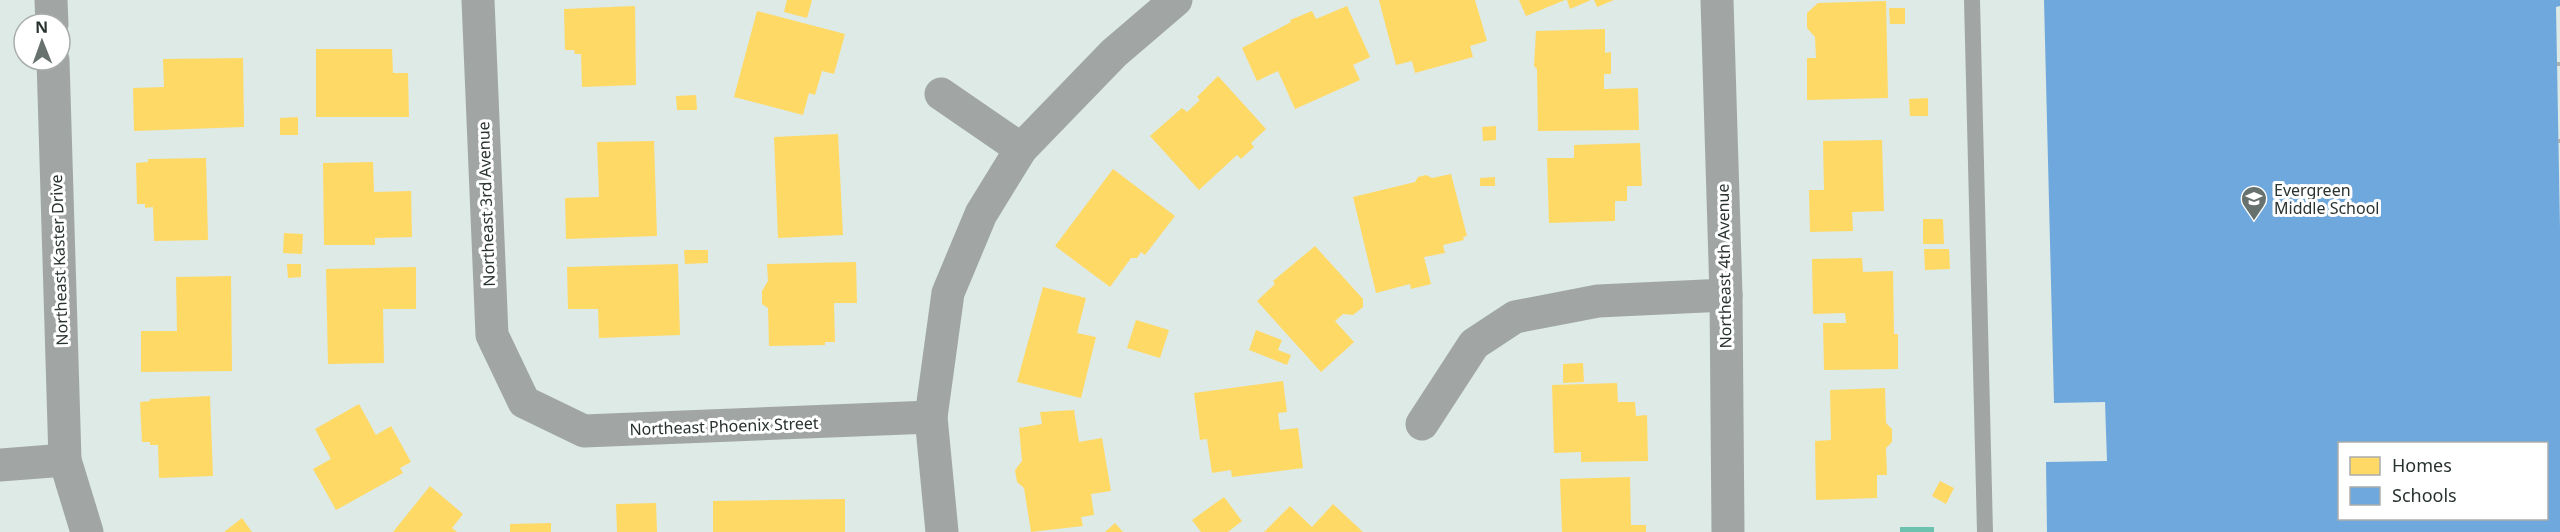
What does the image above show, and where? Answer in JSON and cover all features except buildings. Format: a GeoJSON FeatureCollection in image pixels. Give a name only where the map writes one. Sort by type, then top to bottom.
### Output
{"type":"FeatureCollection","features":[{"type":"Feature","properties":{"kind":"street","name":"Northeast 3rd Avenue"},"geometry":{"type":"LineString","coordinates":[[478,0],[492,335],[524,402]]}},
{"type":"Feature","properties":{"kind":"street"},"geometry":{"type":"LineString","coordinates":[[942,532],[932,417],[948,293],[981,214],[1021,148],[1114,53],[1176,0]]}},
{"type":"Feature","properties":{"kind":"street","name":"Northeast 4th Avenue"},"geometry":{"type":"LineString","coordinates":[[1717,0],[1726,295],[1728,532]]}},
{"type":"Feature","properties":{"kind":"street","name":"Northeast Kaster Drive"},"geometry":{"type":"LineString","coordinates":[[53,72],[64,460],[87,532]]}},
{"type":"Feature","properties":{"kind":"street"},"geometry":{"type":"LineString","coordinates":[[941,94],[1021,148]]}},
{"type":"Feature","properties":{"kind":"street"},"geometry":{"type":"LineString","coordinates":[[1422,424],[1474,344],[1515,317],[1598,301],[1726,295]]}},
{"type":"Feature","properties":{"kind":"street","name":"Northeast Phoenix Street"},"geometry":{"type":"LineString","coordinates":[[524,402],[584,431],[932,417]]}},
{"type":"Feature","properties":{"kind":"street"},"geometry":{"type":"LineString","coordinates":[[0,465],[64,460]]}},
{"type":"Feature","properties":{"kind":"lane"},"geometry":{"type":"LineString","coordinates":[[1972,0],[1985,532]]}},
{"type":"Feature","properties":{"kind":"shaded area"},"geometry":{"type":"Polygon","coordinates":[[[1900,527],[1934,527],[1934,532],[1900,532],[1900,527]]]}},
{"type":"Feature","properties":{"kind":"place","name":"Evergreen Middle School"},"geometry":{"type":"Point","coordinates":[2254,222]}}]}
